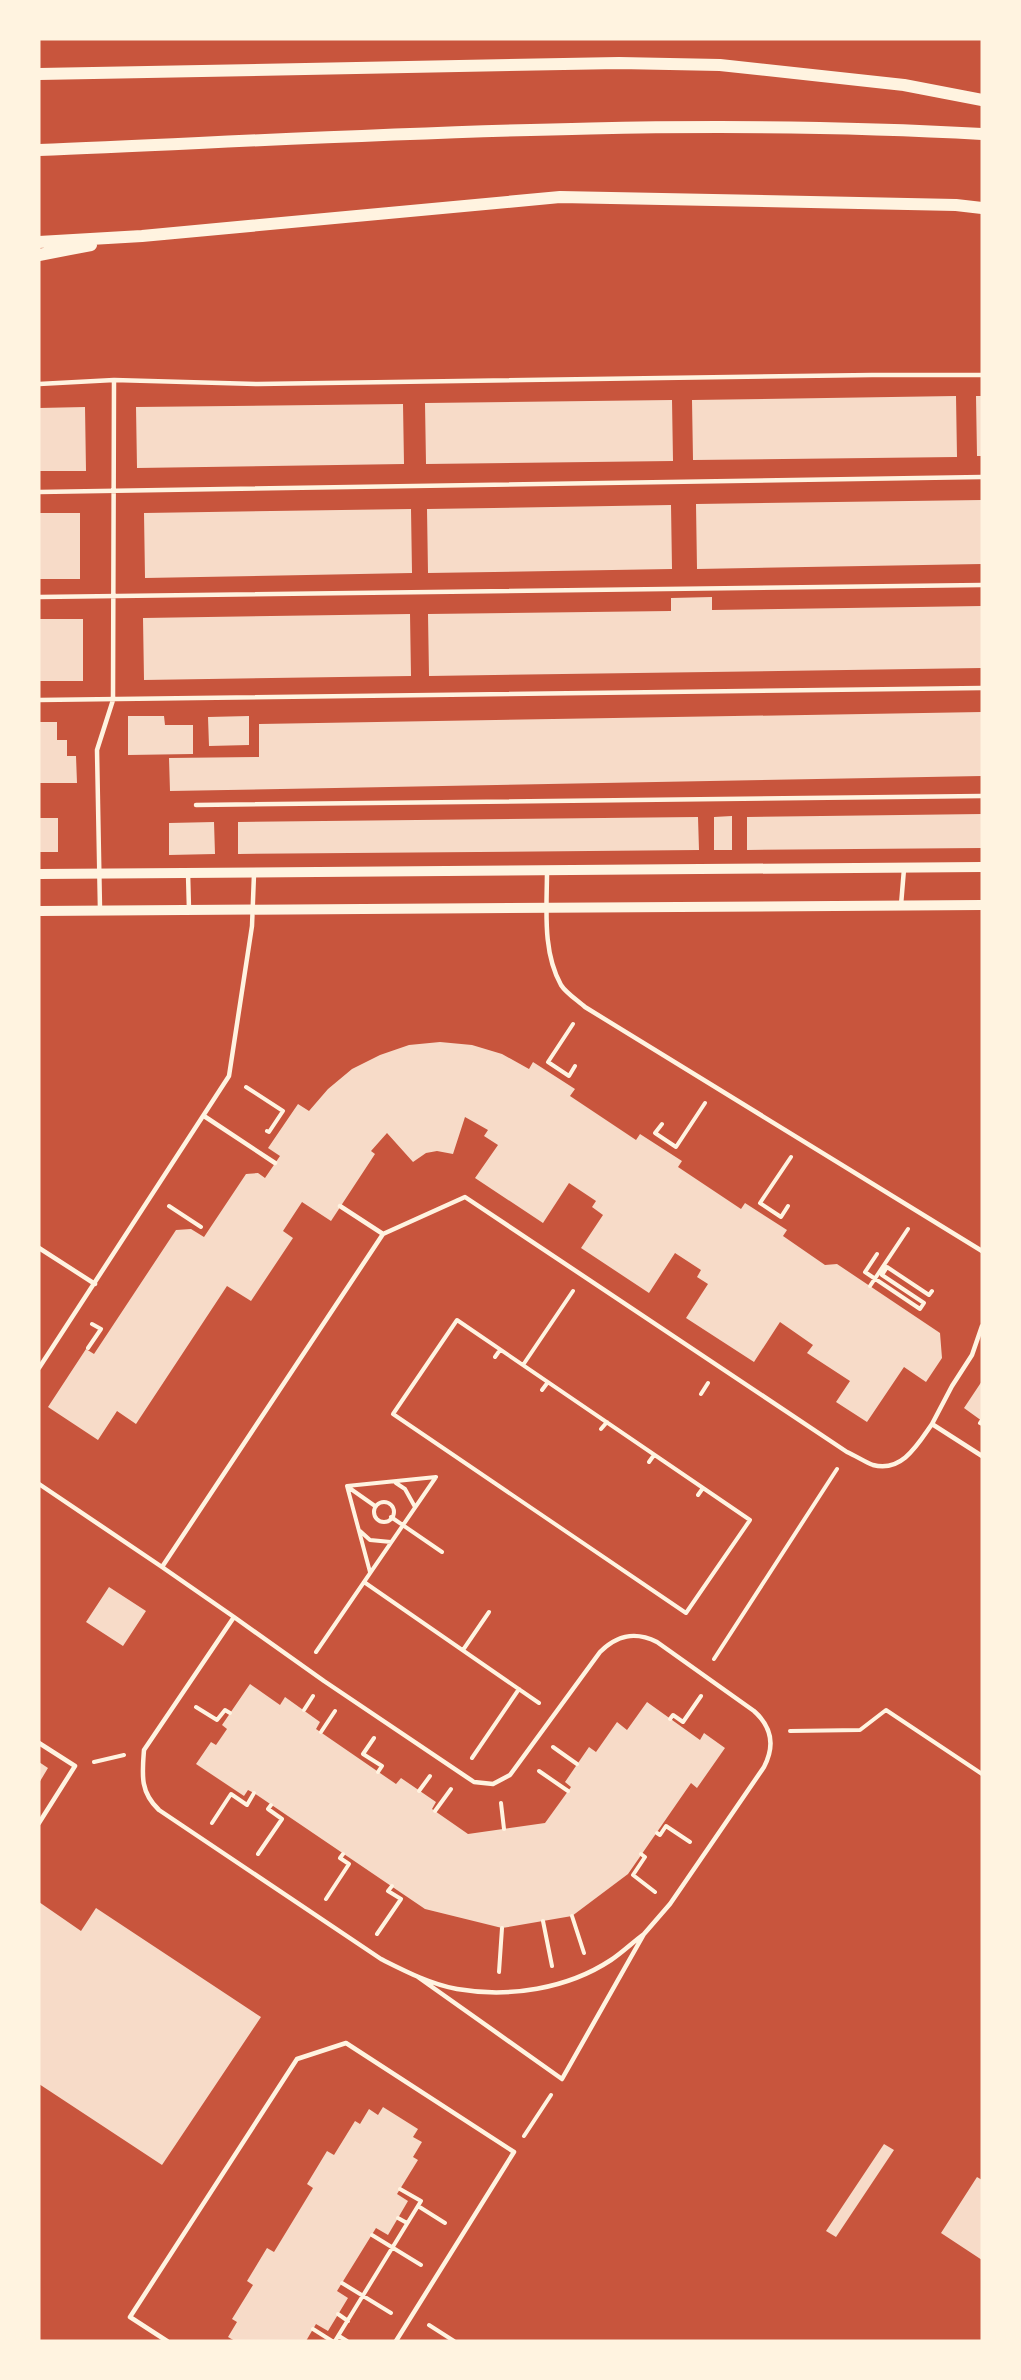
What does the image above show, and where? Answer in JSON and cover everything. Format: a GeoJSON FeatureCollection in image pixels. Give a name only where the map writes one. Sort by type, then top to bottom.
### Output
{"type":"FeatureCollection","features":[{"type":"Feature","properties":{"kind":"main road"},"geometry":{"type":"LineString","coordinates":[[39,74],[619,63],[720,65],[904,85],[982,100]]}},
{"type":"Feature","properties":{"kind":"main road"},"geometry":{"type":"LineString","coordinates":[[39,150],[539,128],[902,130],[982,134]]}},
{"type":"Feature","properties":{"kind":"main road"},"geometry":{"type":"LineString","coordinates":[[39,242],[142,236],[560,197],[944,205],[982,208]]}},
{"type":"Feature","properties":{"kind":"main road"},"geometry":{"type":"LineString","coordinates":[[39,255],[142,236]]}},
{"type":"Feature","properties":{"kind":"street"},"geometry":{"type":"LineString","coordinates":[[39,874],[982,867]]}},
{"type":"Feature","properties":{"kind":"street"},"geometry":{"type":"LineString","coordinates":[[39,911],[982,904]]}},
{"type":"Feature","properties":{"kind":"lane"},"geometry":{"type":"LineString","coordinates":[[39,384],[114,380],[258,384],[982,375]]}},
{"type":"Feature","properties":{"kind":"lane"},"geometry":{"type":"LineString","coordinates":[[100,910],[98,750],[113,699],[114,380]]}},
{"type":"Feature","properties":{"kind":"lane"},"geometry":{"type":"LineString","coordinates":[[39,492],[982,477]]}},
{"type":"Feature","properties":{"kind":"lane"},"geometry":{"type":"LineString","coordinates":[[39,597],[982,585]]}},
{"type":"Feature","properties":{"kind":"lane"},"geometry":{"type":"LineString","coordinates":[[39,700],[982,688]]}},
{"type":"Feature","properties":{"kind":"lane"},"geometry":{"type":"LineString","coordinates":[[196,805],[982,796]]}},
{"type":"Feature","properties":{"kind":"lane"},"geometry":{"type":"LineString","coordinates":[[901,905],[904,867]]}},
{"type":"Feature","properties":{"kind":"lane"},"geometry":{"type":"LineString","coordinates":[[547,870],[548,945],[552,964],[562,987],[585,1007],[982,1251]]}},
{"type":"Feature","properties":{"kind":"lane"},"geometry":{"type":"LineString","coordinates":[[39,1368],[230,1076],[254,909],[254,872]]}},
{"type":"Feature","properties":{"kind":"lane"},"geometry":{"type":"LineString","coordinates":[[188,873],[189,909]]}},
{"type":"Feature","properties":{"kind":"lane"},"geometry":{"type":"LineString","coordinates":[[204,1116],[275,1163]]}},
{"type":"Feature","properties":{"kind":"lane"},"geometry":{"type":"LineString","coordinates":[[162,1567],[382,1234],[465,1197],[848,1452],[875,1465],[895,1464],[912,1453],[932,1424],[972,1355],[982,1326]]}},
{"type":"Feature","properties":{"kind":"lane"},"geometry":{"type":"LineString","coordinates":[[340,1206],[382,1234]]}},
{"type":"Feature","properties":{"kind":"lane"},"geometry":{"type":"LineString","coordinates":[[39,1248],[95,1284]]}},
{"type":"Feature","properties":{"kind":"lane"},"geometry":{"type":"LineString","coordinates":[[932,1424],[982,1455]]}},
{"type":"Feature","properties":{"kind":"lane"},"geometry":{"type":"LineString","coordinates":[[39,1484],[162,1567],[234,1617],[305,1668],[474,1782],[493,1784],[510,1775],[600,1652],[608,1643],[620,1637],[646,1636],[657,1642],[763,1719],[769,1731],[770,1757],[670,1904],[644,1934],[562,2079],[418,1977],[366,1950],[150,1802],[141,1777],[144,1750],[234,1617]]}},
{"type":"Feature","properties":{"kind":"lane"},"geometry":{"type":"LineString","coordinates":[[39,1743],[75,1766],[39,1822]]}},
{"type":"Feature","properties":{"kind":"lane"},"geometry":{"type":"LineString","coordinates":[[418,1977],[456,1989],[497,1993],[536,1990],[590,1971],[610,1960],[644,1934]]}},
{"type":"Feature","properties":{"kind":"lane"},"geometry":{"type":"LineString","coordinates":[[167,2341],[130,2317],[297,2059],[346,2043],[514,2152],[396,2341]]}},
{"type":"Feature","properties":{"kind":"path"},"geometry":{"type":"LineString","coordinates":[[575,1066],[569,1076],[548,1062],[585,1007]]}},
{"type":"Feature","properties":{"kind":"path"},"geometry":{"type":"LineString","coordinates":[[230,1076],[283,1111],[269,1132]]}},
{"type":"Feature","properties":{"kind":"path"},"geometry":{"type":"LineString","coordinates":[[662,1124],[655,1133],[676,1147],[716,1088]]}},
{"type":"Feature","properties":{"kind":"path"},"geometry":{"type":"LineString","coordinates":[[788,1206],[781,1217],[760,1203],[802,1140]]}},
{"type":"Feature","properties":{"kind":"path"},"geometry":{"type":"LineString","coordinates":[[180,1213],[201,1227]]}},
{"type":"Feature","properties":{"kind":"path"},"geometry":{"type":"LineString","coordinates":[[870,1286],[919,1213]]}},
{"type":"Feature","properties":{"kind":"path"},"geometry":{"type":"LineString","coordinates":[[877,1254],[865,1272],[875,1279],[920,1309],[924,1303],[882,1275],[887,1267],[929,1295],[932,1291]]}},
{"type":"Feature","properties":{"kind":"path"},"geometry":{"type":"LineString","coordinates":[[523,1365],[584,1276]]}},
{"type":"Feature","properties":{"kind":"path"},"geometry":{"type":"LineString","coordinates":[[87,1320],[101,1329],[88,1348]]}},
{"type":"Feature","properties":{"kind":"path"},"geometry":{"type":"LineString","coordinates":[[457,1320],[500,1350],[750,1520],[686,1613],[393,1414],[457,1320]]}},
{"type":"Feature","properties":{"kind":"path"},"geometry":{"type":"LineString","coordinates":[[495,1357],[500,1350]]}},
{"type":"Feature","properties":{"kind":"path"},"geometry":{"type":"LineString","coordinates":[[542,1390],[548,1382]]}},
{"type":"Feature","properties":{"kind":"path"},"geometry":{"type":"LineString","coordinates":[[601,1429],[607,1422]]}},
{"type":"Feature","properties":{"kind":"path"},"geometry":{"type":"LineString","coordinates":[[703,1675],[848,1452]]}},
{"type":"Feature","properties":{"kind":"path"},"geometry":{"type":"LineString","coordinates":[[649,1462],[654,1455]]}},
{"type":"Feature","properties":{"kind":"path"},"geometry":{"type":"LineString","coordinates":[[305,1668],[436,1477],[347,1486]]}},
{"type":"Feature","properties":{"kind":"path"},"geometry":{"type":"LineString","coordinates":[[392,1482],[405,1489],[411,1496],[415,1508]]}},
{"type":"Feature","properties":{"kind":"path"},"geometry":{"type":"LineString","coordinates":[[347,1486],[375,1506]]}},
{"type":"Feature","properties":{"kind":"path"},"geometry":{"type":"LineString","coordinates":[[347,1486],[371,1572]]}},
{"type":"Feature","properties":{"kind":"path"},"geometry":{"type":"LineString","coordinates":[[698,1495],[704,1488]]}},
{"type":"Feature","properties":{"kind":"path"},"geometry":{"type":"LineString","coordinates":[[380,1502],[389,1504],[393,1509],[392,1517],[384,1522],[378,1520],[374,1515],[375,1506],[380,1502]]}},
{"type":"Feature","properties":{"kind":"path"},"geometry":{"type":"LineString","coordinates":[[392,1517],[442,1552]]}},
{"type":"Feature","properties":{"kind":"path"},"geometry":{"type":"LineString","coordinates":[[359,1529],[370,1540],[392,1542]]}},
{"type":"Feature","properties":{"kind":"path"},"geometry":{"type":"LineString","coordinates":[[364,1582],[555,1714]]}},
{"type":"Feature","properties":{"kind":"path"},"geometry":{"type":"LineString","coordinates":[[462,1650],[489,1612]]}},
{"type":"Feature","properties":{"kind":"path"},"geometry":{"type":"LineString","coordinates":[[670,1719],[673,1715],[683,1722],[712,1681]]}},
{"type":"Feature","properties":{"kind":"path"},"geometry":{"type":"LineString","coordinates":[[435,1811],[519,1689]]}},
{"type":"Feature","properties":{"kind":"path"},"geometry":{"type":"LineString","coordinates":[[181,1696],[217,1720],[225,1710],[230,1713]]}},
{"type":"Feature","properties":{"kind":"path"},"geometry":{"type":"LineString","coordinates":[[769,1731],[860,1730],[886,1710],[982,1774]]}},
{"type":"Feature","properties":{"kind":"path"},"geometry":{"type":"LineString","coordinates":[[378,1772],[381,1766],[363,1754],[385,1722]]}},
{"type":"Feature","properties":{"kind":"path"},"geometry":{"type":"LineString","coordinates":[[539,1737],[577,1764]]}},
{"type":"Feature","properties":{"kind":"path"},"geometry":{"type":"LineString","coordinates":[[75,1766],[144,1750]]}},
{"type":"Feature","properties":{"kind":"path"},"geometry":{"type":"LineString","coordinates":[[523,1760],[568,1791]]}},
{"type":"Feature","properties":{"kind":"path"},"geometry":{"type":"LineString","coordinates":[[201,1838],[231,1794],[246,1804],[254,1793]]}},
{"type":"Feature","properties":{"kind":"path"},"geometry":{"type":"LineString","coordinates":[[248,1870],[282,1819],[268,1809],[271,1805]]}},
{"type":"Feature","properties":{"kind":"path"},"geometry":{"type":"LineString","coordinates":[[657,1833],[660,1835],[666,1826],[705,1853]]}},
{"type":"Feature","properties":{"kind":"path"},"geometry":{"type":"LineString","coordinates":[[315,1915],[349,1864],[340,1858],[343,1854]]}},
{"type":"Feature","properties":{"kind":"path"},"geometry":{"type":"LineString","coordinates":[[641,1854],[645,1857],[633,1875],[670,1904]]}},
{"type":"Feature","properties":{"kind":"path"},"geometry":{"type":"LineString","coordinates":[[366,1950],[400,1899],[388,1891],[392,1887]]}},
{"type":"Feature","properties":{"kind":"path"},"geometry":{"type":"LineString","coordinates":[[572,1916],[590,1971]]}},
{"type":"Feature","properties":{"kind":"path"},"geometry":{"type":"LineString","coordinates":[[543,1921],[557,1984]]}},
{"type":"Feature","properties":{"kind":"path"},"geometry":{"type":"LineString","coordinates":[[497,1993],[502,1928]]}},
{"type":"Feature","properties":{"kind":"path"},"geometry":{"type":"LineString","coordinates":[[514,2152],[562,2079]]}},
{"type":"Feature","properties":{"kind":"path"},"geometry":{"type":"LineString","coordinates":[[313,2329],[334,2341],[339,2336],[421,2201],[400,2189]]}},
{"type":"Feature","properties":{"kind":"path"},"geometry":{"type":"LineString","coordinates":[[418,2206],[462,2234]]}},
{"type":"Feature","properties":{"kind":"path"},"geometry":{"type":"LineString","coordinates":[[398,2217],[407,2223]]}},
{"type":"Feature","properties":{"kind":"path"},"geometry":{"type":"LineString","coordinates":[[372,2235],[437,2275]]}},
{"type":"Feature","properties":{"kind":"path"},"geometry":{"type":"LineString","coordinates":[[342,2283],[407,2323]]}},
{"type":"Feature","properties":{"kind":"path"},"geometry":{"type":"LineString","coordinates":[[338,2314],[348,2320]]}},
{"type":"Feature","properties":{"kind":"path"},"geometry":{"type":"LineString","coordinates":[[339,2336],[347,2341]]}},
{"type":"Feature","properties":{"kind":"building"},"geometry":{"type":"Polygon","coordinates":[[[956,396],[957,457],[693,460],[692,400],[956,396]]]}},
{"type":"Feature","properties":{"kind":"building"},"geometry":{"type":"Polygon","coordinates":[[[976,396],[982,396],[982,456],[977,456],[976,396]]]}},
{"type":"Feature","properties":{"kind":"building"},"geometry":{"type":"Polygon","coordinates":[[[672,400],[673,461],[426,464],[425,403],[672,400]]]}},
{"type":"Feature","properties":{"kind":"building"},"geometry":{"type":"Polygon","coordinates":[[[403,404],[404,464],[137,468],[136,407],[403,404]]]}},
{"type":"Feature","properties":{"kind":"building"},"geometry":{"type":"Polygon","coordinates":[[[85,407],[86,471],[39,471],[39,408],[85,407]]]}},
{"type":"Feature","properties":{"kind":"building"},"geometry":{"type":"Polygon","coordinates":[[[982,500],[982,564],[697,569],[696,504],[982,500]]]}},
{"type":"Feature","properties":{"kind":"building"},"geometry":{"type":"Polygon","coordinates":[[[671,505],[672,569],[428,573],[427,509],[671,505]]]}},
{"type":"Feature","properties":{"kind":"building"},"geometry":{"type":"Polygon","coordinates":[[[411,509],[412,573],[145,578],[144,513],[411,509]]]}},
{"type":"Feature","properties":{"kind":"building"},"geometry":{"type":"Polygon","coordinates":[[[39,513],[80,513],[80,579],[39,579],[39,513]]]}},
{"type":"Feature","properties":{"kind":"building"},"geometry":{"type":"Polygon","coordinates":[[[712,597],[712,610],[982,606],[982,668],[429,676],[428,614],[671,611],[671,598],[712,597]]]}},
{"type":"Feature","properties":{"kind":"building"},"geometry":{"type":"Polygon","coordinates":[[[410,614],[411,676],[144,680],[143,618],[410,614]]]}},
{"type":"Feature","properties":{"kind":"building"},"geometry":{"type":"Polygon","coordinates":[[[39,619],[83,619],[83,681],[39,681],[39,619]]]}},
{"type":"Feature","properties":{"kind":"building"},"geometry":{"type":"Polygon","coordinates":[[[982,712],[982,776],[170,791],[169,758],[259,757],[259,724],[982,712]]]}},
{"type":"Feature","properties":{"kind":"building"},"geometry":{"type":"Polygon","coordinates":[[[128,716],[164,716],[165,725],[193,725],[193,754],[128,755],[128,716]]]}},
{"type":"Feature","properties":{"kind":"building"},"geometry":{"type":"Polygon","coordinates":[[[249,716],[249,745],[209,746],[208,717],[249,716]]]}},
{"type":"Feature","properties":{"kind":"building"},"geometry":{"type":"Polygon","coordinates":[[[39,722],[57,722],[57,740],[67,740],[67,756],[76,756],[77,783],[39,783],[39,722]]]}},
{"type":"Feature","properties":{"kind":"building"},"geometry":{"type":"Polygon","coordinates":[[[982,814],[982,848],[747,850],[747,817],[982,814]]]}},
{"type":"Feature","properties":{"kind":"building"},"geometry":{"type":"Polygon","coordinates":[[[732,816],[732,850],[714,850],[714,817],[732,816]]]}},
{"type":"Feature","properties":{"kind":"building"},"geometry":{"type":"Polygon","coordinates":[[[698,817],[699,850],[238,854],[238,822],[698,817]]]}},
{"type":"Feature","properties":{"kind":"building"},"geometry":{"type":"Polygon","coordinates":[[[39,818],[58,818],[58,852],[39,852],[39,818]]]}},
{"type":"Feature","properties":{"kind":"building"},"geometry":{"type":"Polygon","coordinates":[[[214,822],[215,854],[169,855],[169,823],[214,822]]]}},
{"type":"Feature","properties":{"kind":"building"},"geometry":{"type":"Polygon","coordinates":[[[440,1042],[472,1045],[502,1054],[529,1069],[533,1062],[575,1089],[570,1096],[636,1140],[640,1134],[682,1161],[678,1167],[741,1209],[745,1203],[787,1230],[783,1236],[825,1265],[837,1264],[940,1333],[942,1358],[926,1382],[904,1367],[867,1422],[836,1402],[850,1381],[807,1353],[813,1345],[780,1322],[754,1362],[686,1318],[708,1284],[697,1277],[701,1270],[675,1253],[649,1293],[581,1248],[603,1215],[592,1207],[596,1201],[569,1183],[543,1223],[475,1178],[498,1145],[484,1136],[488,1130],[465,1117],[453,1154],[437,1151],[426,1153],[413,1162],[387,1133],[371,1151],[375,1154],[331,1221],[302,1202],[283,1231],[293,1238],[251,1301],[227,1286],[136,1424],[117,1411],[98,1440],[48,1407],[86,1349],[94,1354],[176,1230],[191,1229],[204,1237],[246,1174],[258,1173],[265,1178],[280,1156],[268,1148],[298,1104],[309,1111],[328,1089],[352,1069],[380,1055],[409,1045],[440,1042]]]}},
{"type":"Feature","properties":{"kind":"building"},"geometry":{"type":"Polygon","coordinates":[[[982,1381],[982,1421],[964,1408],[982,1381]]]}},
{"type":"Feature","properties":{"kind":"building"},"geometry":{"type":"Polygon","coordinates":[[[109,1587],[146,1611],[123,1646],[86,1622],[109,1587]]]}},
{"type":"Feature","properties":{"kind":"building"},"geometry":{"type":"Polygon","coordinates":[[[250,1684],[280,1705],[285,1697],[320,1722],[316,1729],[396,1784],[401,1778],[436,1802],[432,1809],[468,1834],[545,1823],[571,1787],[565,1782],[589,1747],[596,1752],[617,1722],[627,1730],[647,1702],[700,1740],[704,1733],[725,1748],[697,1788],[691,1783],[628,1874],[572,1916],[502,1928],[425,1909],[254,1793],[248,1790],[244,1796],[196,1764],[211,1742],[216,1745],[227,1729],[222,1725],[250,1684]]]}},
{"type":"Feature","properties":{"kind":"building"},"geometry":{"type":"Polygon","coordinates":[[[39,1762],[48,1768],[39,1783],[39,1762]]]}},
{"type":"Feature","properties":{"kind":"building"},"geometry":{"type":"Polygon","coordinates":[[[39,1902],[81,1931],[96,1908],[261,2017],[162,2165],[39,2084],[39,1902]]]}},
{"type":"Feature","properties":{"kind":"building"},"geometry":{"type":"Polygon","coordinates":[[[383,2107],[418,2129],[413,2137],[422,2142],[413,2157],[418,2160],[397,2194],[408,2201],[388,2235],[376,2228],[337,2291],[348,2298],[328,2331],[316,2324],[306,2341],[235,2341],[228,2337],[237,2322],[232,2319],[253,2285],[247,2281],[267,2248],[274,2252],[313,2188],[307,2184],[327,2151],[334,2155],[355,2121],[360,2124],[369,2109],[378,2115],[383,2107]]]}},
{"type":"Feature","properties":{"kind":"building"},"geometry":{"type":"Polygon","coordinates":[[[884,2144],[894,2150],[836,2237],[826,2231],[884,2144]]]}},
{"type":"Feature","properties":{"kind":"building"},"geometry":{"type":"Polygon","coordinates":[[[977,2177],[982,2180],[982,2260],[941,2233],[977,2177]]]}}]}
